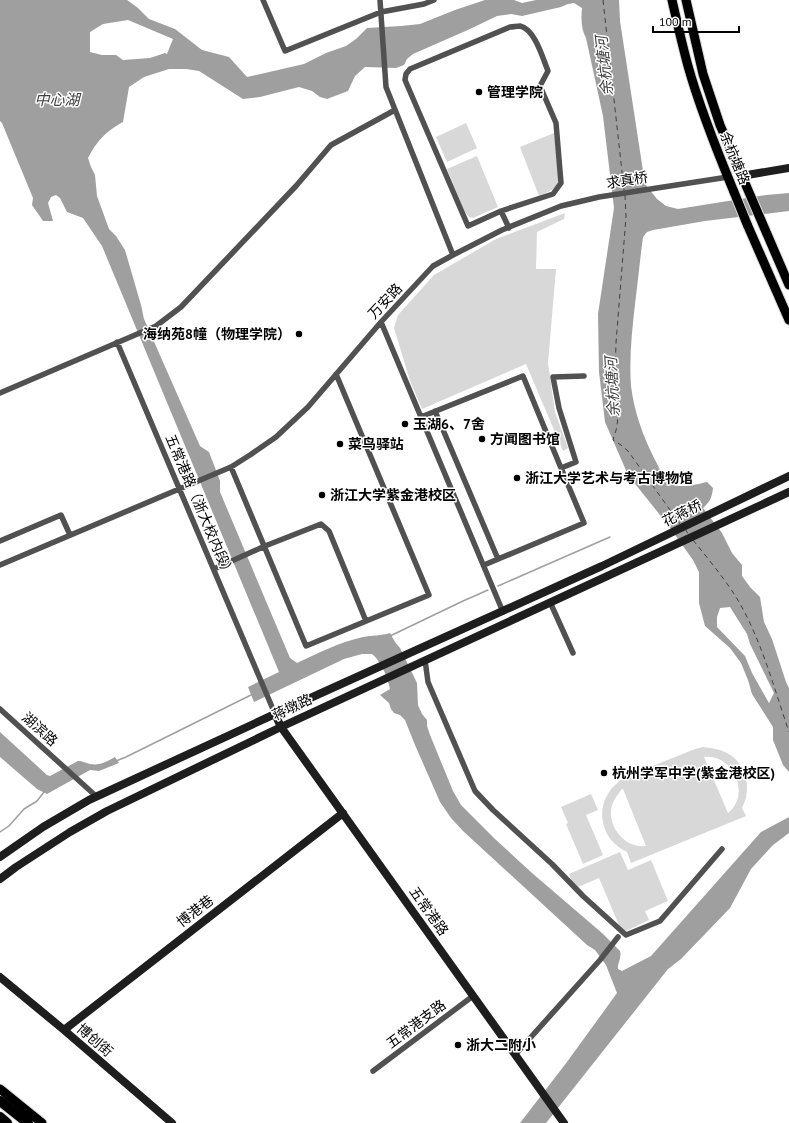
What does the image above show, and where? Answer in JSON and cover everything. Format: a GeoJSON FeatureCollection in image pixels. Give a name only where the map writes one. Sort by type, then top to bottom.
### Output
{"type":"FeatureCollection","features":[{"type":"Feature","properties":{"kind":"highway"},"geometry":{"type":"LineString","coordinates":[[0,1101],[28,1123]]}},
{"type":"Feature","properties":{"kind":"highway"},"geometry":{"type":"LineString","coordinates":[[0,1117],[7,1123]]}},
{"type":"Feature","properties":{"kind":"highway"},"geometry":{"type":"LineString","coordinates":[[0,1120],[3,1123]]}},
{"type":"Feature","properties":{"kind":"main road","name":"余杭塘路"},"geometry":{"type":"LineString","coordinates":[[672,0],[688,66],[703,115],[747,224],[789,320]]}},
{"type":"Feature","properties":{"kind":"main road","name":"余杭塘路"},"geometry":{"type":"LineString","coordinates":[[686,0],[703,74],[720,125],[789,285]]}},
{"type":"Feature","properties":{"kind":"main road"},"geometry":{"type":"LineString","coordinates":[[742,176],[789,168]]}},
{"type":"Feature","properties":{"kind":"main road","name":"花蒋桥"},"geometry":{"type":"LineString","coordinates":[[602,566],[789,476]]}},
{"type":"Feature","properties":{"kind":"main road","name":"花蒋桥"},"geometry":{"type":"LineString","coordinates":[[605,577],[789,492]]}},
{"type":"Feature","properties":{"kind":"main road","name":"蒋墩路"},"geometry":{"type":"LineString","coordinates":[[0,857],[43,827],[97,797],[275,714],[602,566]]}},
{"type":"Feature","properties":{"kind":"main road","name":"蒋墩路"},"geometry":{"type":"LineString","coordinates":[[0,879],[63,837],[107,811],[281,726],[605,577]]}},
{"type":"Feature","properties":{"kind":"main road","name":"五常港路"},"geometry":{"type":"LineString","coordinates":[[275,714],[281,726],[563,1122]]}},
{"type":"Feature","properties":{"kind":"main road","name":"博港巷"},"geometry":{"type":"LineString","coordinates":[[64,1030],[343,813]]}},
{"type":"Feature","properties":{"kind":"main road","name":"博创街"},"geometry":{"type":"LineString","coordinates":[[0,977],[172,1123]]}},
{"type":"Feature","properties":{"kind":"main road"},"geometry":{"type":"LineString","coordinates":[[0,1089],[42,1123]]}},
{"type":"Feature","properties":{"kind":"street"},"geometry":{"type":"LineString","coordinates":[[263,0],[285,51],[381,12],[424,4],[434,0]]}},
{"type":"Feature","properties":{"kind":"street"},"geometry":{"type":"LineString","coordinates":[[380,0],[386,87],[453,256]]}},
{"type":"Feature","properties":{"kind":"street"},"geometry":{"type":"LineString","coordinates":[[520,26],[528,30],[536,42],[548,71],[540,86],[556,123],[562,183],[553,194],[501,212],[468,226],[405,80],[406,74],[410,69],[510,27],[520,26]]}},
{"type":"Feature","properties":{"kind":"street"},"geometry":{"type":"LineString","coordinates":[[0,393],[156,326],[181,307],[296,186],[331,145],[395,110]]}},
{"type":"Feature","properties":{"kind":"street","name":"求真桥"},"geometry":{"type":"LineString","coordinates":[[599,197],[728,177]]}},
{"type":"Feature","properties":{"kind":"street","name":"万安路"},"geometry":{"type":"LineString","coordinates":[[0,565],[231,467],[276,437],[308,407],[381,322],[433,266],[509,228],[562,206],[599,197]]}},
{"type":"Feature","properties":{"kind":"street"},"geometry":{"type":"LineString","coordinates":[[501,212],[509,228]]}},
{"type":"Feature","properties":{"kind":"street"},"geometry":{"type":"LineString","coordinates":[[381,322],[503,612]]}},
{"type":"Feature","properties":{"kind":"street","name":"五常港路（浙大校内段）"},"geometry":{"type":"LineString","coordinates":[[117,342],[275,714]]}},
{"type":"Feature","properties":{"kind":"street"},"geometry":{"type":"LineString","coordinates":[[231,467],[306,646],[429,595],[336,374]]}},
{"type":"Feature","properties":{"kind":"street"},"geometry":{"type":"LineString","coordinates":[[421,417],[523,376],[584,523],[484,566]]}},
{"type":"Feature","properties":{"kind":"street"},"geometry":{"type":"LineString","coordinates":[[561,468],[576,462],[559,408],[552,377],[584,376]]}},
{"type":"Feature","properties":{"kind":"street"},"geometry":{"type":"LineString","coordinates":[[435,411],[498,559]]}},
{"type":"Feature","properties":{"kind":"street"},"geometry":{"type":"LineString","coordinates":[[0,540],[61,515],[70,535]]}},
{"type":"Feature","properties":{"kind":"street"},"geometry":{"type":"LineString","coordinates":[[214,569],[265,546],[320,524],[329,531],[366,621]]}},
{"type":"Feature","properties":{"kind":"street"},"geometry":{"type":"LineString","coordinates":[[550,602],[573,652]]}},
{"type":"Feature","properties":{"kind":"street"},"geometry":{"type":"LineString","coordinates":[[421,662],[428,682],[475,791],[493,810],[552,864],[583,896],[626,935],[660,921],[722,849]]}},
{"type":"Feature","properties":{"kind":"street","name":"湖滨路"},"geometry":{"type":"LineString","coordinates":[[0,710],[97,797]]}},
{"type":"Feature","properties":{"kind":"street"},"geometry":{"type":"LineString","coordinates":[[515,1055],[600,960],[618,937]]}},
{"type":"Feature","properties":{"kind":"street","name":"五常港支路"},"geometry":{"type":"LineString","coordinates":[[373,1071],[473,996]]}},
{"type":"Feature","properties":{"kind":"shaded area"},"geometry":{"type":"Polygon","coordinates":[[[466,123],[477,148],[447,162],[436,137],[466,123]]]}},
{"type":"Feature","properties":{"kind":"shaded area"},"geometry":{"type":"Polygon","coordinates":[[[554,133],[559,181],[553,189],[539,196],[520,147],[554,133]]]}},
{"type":"Feature","properties":{"kind":"shaded area"},"geometry":{"type":"Polygon","coordinates":[[[477,156],[498,207],[473,218],[469,217],[465,212],[447,169],[477,156]]]}},
{"type":"Feature","properties":{"kind":"shaded area"},"geometry":{"type":"Polygon","coordinates":[[[565,213],[564,219],[537,232],[536,269],[556,269],[548,363],[555,412],[568,448],[563,451],[526,364],[422,409],[410,381],[394,328],[398,315],[434,275],[496,239],[565,213]]]}},
{"type":"Feature","properties":{"kind":"shaded area"},"geometry":{"type":"Polygon","coordinates":[[[703,747],[715,749],[734,757],[739,763],[746,778],[747,785],[747,793],[742,808],[746,816],[631,863],[627,852],[618,847],[611,840],[604,827],[602,809],[606,797],[614,786],[635,772],[703,747]],[[704,757],[728,813],[735,805],[738,796],[736,776],[723,761],[714,757],[704,757]],[[623,789],[612,805],[612,821],[615,828],[624,840],[638,846],[646,846],[623,789]]]}},
{"type":"Feature","properties":{"kind":"shaded area"},"geometry":{"type":"Polygon","coordinates":[[[591,794],[598,810],[586,815],[603,855],[583,864],[566,824],[568,823],[561,807],[591,794]]]}},
{"type":"Feature","properties":{"kind":"shaded area"},"geometry":{"type":"Polygon","coordinates":[[[620,852],[628,870],[651,860],[668,901],[645,911],[649,920],[626,931],[619,925],[599,878],[578,887],[572,881],[569,874],[620,852]]]}},
{"type":"Feature","properties":{"kind":"water"},"geometry":{"type":"Polygon","coordinates":[[[0,0],[127,0],[149,19],[175,29],[202,50],[229,57],[247,77],[304,64],[326,53],[346,46],[367,28],[420,24],[485,0],[514,0],[522,3],[536,0],[619,0],[620,21],[645,184],[657,199],[666,206],[678,209],[766,195],[789,193],[789,211],[705,221],[647,232],[643,237],[630,365],[632,395],[637,414],[646,441],[660,469],[667,480],[674,485],[686,486],[707,482],[713,488],[710,499],[703,508],[722,533],[732,553],[742,565],[742,576],[760,597],[764,622],[772,639],[789,688],[789,772],[783,765],[773,740],[773,727],[752,694],[741,663],[730,648],[705,626],[699,603],[699,572],[693,560],[668,525],[628,475],[605,422],[599,372],[598,314],[614,208],[603,116],[586,38],[582,27],[582,8],[574,3],[522,16],[511,14],[497,16],[413,54],[407,59],[404,65],[396,68],[365,67],[355,76],[348,91],[327,99],[320,97],[312,91],[299,87],[260,97],[243,99],[199,71],[169,69],[144,77],[129,87],[123,122],[111,129],[102,137],[88,158],[95,175],[97,196],[109,229],[116,236],[125,250],[144,319],[200,446],[209,452],[220,481],[220,492],[290,658],[297,663],[346,642],[363,637],[390,633],[400,648],[417,683],[418,705],[422,714],[427,720],[430,735],[453,791],[461,805],[532,873],[602,933],[620,951],[618,969],[622,971],[651,956],[761,832],[789,817],[789,833],[773,845],[751,869],[730,908],[681,959],[668,969],[546,1123],[520,1123],[617,993],[606,965],[595,950],[587,945],[463,831],[451,818],[440,802],[405,720],[400,715],[394,713],[389,703],[380,695],[390,689],[384,670],[372,654],[362,654],[344,659],[254,702],[248,687],[279,672],[102,246],[83,218],[67,212],[60,198],[56,195],[51,197],[48,203],[53,221],[43,221],[32,205],[33,198],[0,121],[0,0]],[[128,20],[103,24],[90,32],[90,52],[102,55],[116,55],[123,60],[150,58],[165,53],[167,54],[173,39],[128,20]],[[730,607],[720,608],[717,617],[717,627],[745,656],[752,673],[769,703],[774,693],[750,644],[747,634],[730,607]]]}},
{"type":"Feature","properties":{"kind":"water"},"geometry":{"type":"Polygon","coordinates":[[[0,732],[47,775],[50,776],[78,761],[97,764],[104,763],[115,757],[119,763],[99,771],[90,770],[47,794],[37,789],[0,757],[0,732]]]}},
{"type":"Feature","properties":{"kind":"waterway"},"geometry":{"type":"LineString","coordinates":[[498,586],[610,537]]}},
{"type":"Feature","properties":{"kind":"waterway"},"geometry":{"type":"LineString","coordinates":[[390,636],[488,590]]}},
{"type":"Feature","properties":{"kind":"waterway"},"geometry":{"type":"LineString","coordinates":[[116,761],[251,695]]}},
{"type":"Feature","properties":{"kind":"waterway"},"geometry":{"type":"LineString","coordinates":[[0,832],[9,826],[24,809],[37,801],[44,792]]}},
{"type":"Feature","properties":{"kind":"ferry route"},"geometry":{"type":"LineString","coordinates":[[603,0],[624,190]]}},
{"type":"Feature","properties":{"kind":"ferry route"},"geometry":{"type":"LineString","coordinates":[[625,195],[626,217],[616,343],[615,376],[618,414],[617,427],[613,440],[628,451],[680,524]]}},
{"type":"Feature","properties":{"kind":"ferry route"},"geometry":{"type":"LineString","coordinates":[[685,529],[689,535]]}},
{"type":"Feature","properties":{"kind":"ferry route"},"geometry":{"type":"LineString","coordinates":[[693,540],[729,586],[747,617],[761,649],[789,732]]}},
{"type":"Feature","properties":{"kind":"place","name":"管理学院"},"geometry":{"type":"Point","coordinates":[479,92]}},
{"type":"Feature","properties":{"kind":"place","name":"海纳苑8幢（物理学院）"},"geometry":{"type":"Point","coordinates":[299,334]}},
{"type":"Feature","properties":{"kind":"place","name":"玉湖6、7舍"},"geometry":{"type":"Point","coordinates":[405,424]}},
{"type":"Feature","properties":{"kind":"place","name":"方闻图书馆"},"geometry":{"type":"Point","coordinates":[482,439]}},
{"type":"Feature","properties":{"kind":"place","name":"菜鸟驿站"},"geometry":{"type":"Point","coordinates":[340,444]}},
{"type":"Feature","properties":{"kind":"place","name":"浙江大学艺术与考古博物馆"},"geometry":{"type":"Point","coordinates":[517,478]}},
{"type":"Feature","properties":{"kind":"place","name":"浙江大学紫金港校区"},"geometry":{"type":"Point","coordinates":[322,495]}},
{"type":"Feature","properties":{"kind":"place","name":"杭州学军中学(紫金港校区)"},"geometry":{"type":"Point","coordinates":[604,773]}},
{"type":"Feature","properties":{"kind":"place","name":"浙大二附小"},"geometry":{"type":"Point","coordinates":[458,1045]}},
{"type":"Feature","properties":{"kind":"water label","name":"余杭塘河"},"geometry":{"type":"Point","coordinates":[604,66]}},
{"type":"Feature","properties":{"kind":"water label","name":"中心湖"},"geometry":{"type":"Point","coordinates":[57,99]}},
{"type":"Feature","properties":{"kind":"water label","name":"余杭塘河"},"geometry":{"type":"Point","coordinates":[612,387]}}]}
